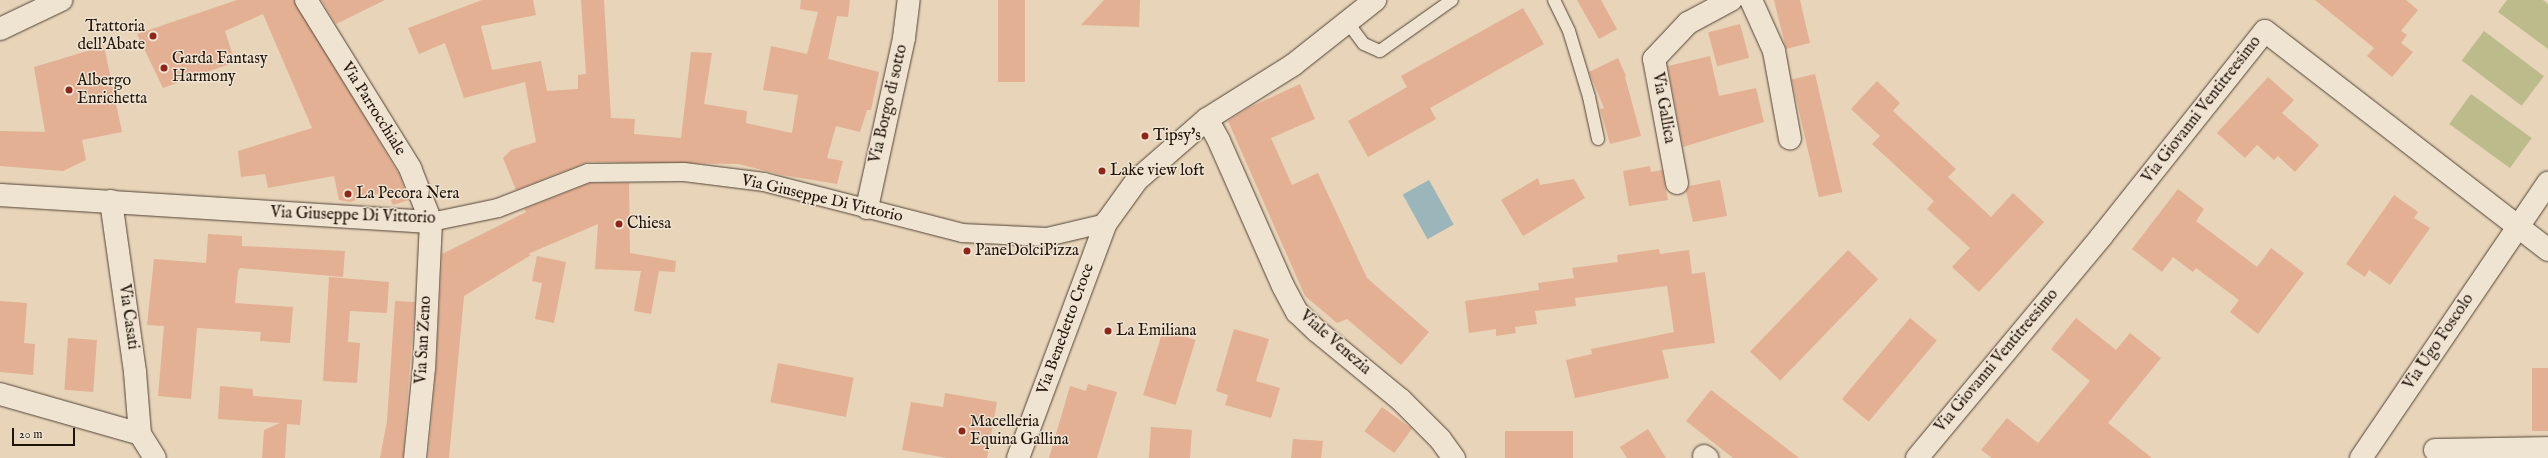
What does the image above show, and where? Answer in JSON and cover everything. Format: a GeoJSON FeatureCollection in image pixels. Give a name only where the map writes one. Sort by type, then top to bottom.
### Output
{"type":"FeatureCollection","features":[{"type":"Feature","properties":{"kind":"street"},"geometry":{"type":"LineString","coordinates":[[0,29],[61,0]]}},
{"type":"Feature","properties":{"kind":"street","name":"Via Parrocchiale"},"geometry":{"type":"LineString","coordinates":[[306,0],[410,168],[431,222]]}},
{"type":"Feature","properties":{"kind":"street","name":"Via Borgo di sotto"},"geometry":{"type":"LineString","coordinates":[[867,208],[904,38],[910,0]]}},
{"type":"Feature","properties":{"kind":"street"},"geometry":{"type":"LineString","coordinates":[[1106,223],[1137,180],[1207,119],[1293,64],[1375,0]]}},
{"type":"Feature","properties":{"kind":"street","name":"Via Gallica"},"geometry":{"type":"LineString","coordinates":[[1677,183],[1654,59],[1688,23],[1731,0]]}},
{"type":"Feature","properties":{"kind":"street"},"geometry":{"type":"LineString","coordinates":[[1751,0],[1774,51],[1790,139]]}},
{"type":"Feature","properties":{"kind":"street","name":"Via Giovanni Ventitreesimo"},"geometry":{"type":"LineString","coordinates":[[1916,458],[2101,237],[2265,31],[2518,226]]}},
{"type":"Feature","properties":{"kind":"street","name":"Viale Venezia"},"geometry":{"type":"LineString","coordinates":[[1207,119],[1282,286],[1297,312],[1317,332],[1401,400],[1440,439],[1454,458]]}},
{"type":"Feature","properties":{"kind":"street","name":"Via Giuseppe Di Vittorio"},"geometry":{"type":"LineString","coordinates":[[0,195],[431,222],[498,208],[588,173],[684,172],[764,182],[962,233],[1047,237],[1106,223]]}},
{"type":"Feature","properties":{"kind":"street"},"geometry":{"type":"LineString","coordinates":[[2548,183],[2518,226],[2548,250]]}},
{"type":"Feature","properties":{"kind":"street","name":"Via Casati"},"geometry":{"type":"LineString","coordinates":[[111,201],[135,372],[140,434]]}},
{"type":"Feature","properties":{"kind":"street","name":"Via San Zeno"},"geometry":{"type":"LineString","coordinates":[[415,458],[424,368],[431,222]]}},
{"type":"Feature","properties":{"kind":"street","name":"Via Benedetto Croce"},"geometry":{"type":"LineString","coordinates":[[1018,458],[1106,223]]}},
{"type":"Feature","properties":{"kind":"street","name":"Via Ugo Foscolo"},"geometry":{"type":"LineString","coordinates":[[2361,458],[2518,226]]}},
{"type":"Feature","properties":{"kind":"street"},"geometry":{"type":"LineString","coordinates":[[0,394],[140,434],[155,458]]}},
{"type":"Feature","properties":{"kind":"street"},"geometry":{"type":"LineString","coordinates":[[2435,450],[2548,448]]}},
{"type":"Feature","properties":{"kind":"lane"},"geometry":{"type":"LineString","coordinates":[[1348,22],[1364,44],[1380,51],[1452,0]]}},
{"type":"Feature","properties":{"kind":"lane"},"geometry":{"type":"LineString","coordinates":[[1554,0],[1569,31],[1589,97],[1598,139]]}},
{"type":"Feature","properties":{"kind":"shaded area"},"geometry":{"type":"Polygon","coordinates":[[[2507,0],[2543,0],[2548,4],[2548,49],[2498,12],[2507,0]]]}},
{"type":"Feature","properties":{"kind":"shaded area"},"geometry":{"type":"Polygon","coordinates":[[[2484,31],[2544,76],[2522,106],[2462,61],[2484,31]]]}},
{"type":"Feature","properties":{"kind":"shaded area"},"geometry":{"type":"Polygon","coordinates":[[[2471,94],[2532,138],[2510,168],[2449,124],[2471,94]]]}},
{"type":"Feature","properties":{"kind":"water"},"geometry":{"type":"Polygon","coordinates":[[[1429,180],[1454,225],[1427,239],[1403,195],[1429,180]]]}},
{"type":"Feature","properties":{"kind":"building"},"geometry":{"type":"Polygon","coordinates":[[[237,0],[294,0],[399,174],[409,200],[393,205],[387,191],[350,202],[339,200],[334,176],[268,188],[265,174],[241,177],[238,151],[312,128],[263,14],[225,31],[235,62],[163,88],[137,34],[237,0]]]}},
{"type":"Feature","properties":{"kind":"building"},"geometry":{"type":"Polygon","coordinates":[[[321,0],[385,0],[336,24],[321,0]]]}},
{"type":"Feature","properties":{"kind":"building"},"geometry":{"type":"Polygon","coordinates":[[[482,0],[533,0],[536,15],[481,26],[492,70],[541,61],[547,91],[578,89],[578,75],[586,74],[581,0],[604,0],[611,118],[635,119],[634,134],[681,138],[691,52],[712,53],[704,104],[747,111],[746,123],[792,133],[798,95],[763,90],[771,46],[807,54],[818,12],[800,9],[801,0],[850,0],[848,17],[837,16],[828,59],[879,72],[871,110],[867,110],[860,132],[836,126],[827,158],[843,161],[837,184],[782,175],[739,164],[588,162],[516,190],[503,158],[511,150],[536,142],[525,82],[464,98],[445,43],[419,54],[408,28],[482,0]]]}},
{"type":"Feature","properties":{"kind":"building"},"geometry":{"type":"Polygon","coordinates":[[[998,0],[1025,0],[1025,82],[998,82],[998,0]]]}},
{"type":"Feature","properties":{"kind":"building"},"geometry":{"type":"Polygon","coordinates":[[[1104,0],[1140,0],[1139,27],[1081,25],[1104,0]]]}},
{"type":"Feature","properties":{"kind":"building"},"geometry":{"type":"Polygon","coordinates":[[[1577,0],[1601,0],[1617,29],[1599,39],[1577,0]]]}},
{"type":"Feature","properties":{"kind":"building"},"geometry":{"type":"Polygon","coordinates":[[[1774,0],[1800,0],[1810,43],[1786,49],[1774,0]]]}},
{"type":"Feature","properties":{"kind":"building"},"geometry":{"type":"Polygon","coordinates":[[[2315,0],[2406,0],[2418,10],[2401,31],[2407,35],[2401,43],[2413,52],[2392,77],[2367,56],[2374,48],[2315,0]]]}},
{"type":"Feature","properties":{"kind":"building"},"geometry":{"type":"Polygon","coordinates":[[[1523,8],[1544,44],[1430,108],[1436,119],[1368,157],[1348,121],[1407,87],[1401,76],[1523,8]]]}},
{"type":"Feature","properties":{"kind":"building"},"geometry":{"type":"Polygon","coordinates":[[[1740,24],[1749,58],[1717,66],[1708,33],[1740,24]]]}},
{"type":"Feature","properties":{"kind":"building"},"geometry":{"type":"Polygon","coordinates":[[[104,46],[122,132],[82,140],[86,160],[63,171],[0,166],[0,131],[45,132],[34,67],[104,46]]]}},
{"type":"Feature","properties":{"kind":"building"},"geometry":{"type":"Polygon","coordinates":[[[1710,56],[1719,96],[1756,88],[1764,122],[1683,147],[1668,66],[1710,56]]]}},
{"type":"Feature","properties":{"kind":"building"},"geometry":{"type":"Polygon","coordinates":[[[1618,58],[1626,76],[1625,77],[1641,136],[1610,144],[1600,109],[1604,108],[1589,72],[1618,58]]]}},
{"type":"Feature","properties":{"kind":"building"},"geometry":{"type":"Polygon","coordinates":[[[1815,74],[1842,192],[1819,197],[1792,79],[1815,74]]]}},
{"type":"Feature","properties":{"kind":"building"},"geometry":{"type":"Polygon","coordinates":[[[2268,77],[2294,100],[2282,113],[2319,145],[2295,172],[2278,156],[2274,160],[2257,145],[2245,158],[2217,133],[2268,77]]]}},
{"type":"Feature","properties":{"kind":"building"},"geometry":{"type":"Polygon","coordinates":[[[1877,81],[1900,103],[1893,111],[1956,169],[1948,177],[1991,217],[2013,193],[2044,222],[1979,292],[1952,267],[1970,248],[1927,209],[1934,201],[1872,144],[1880,136],[1851,109],[1877,81]]]}},
{"type":"Feature","properties":{"kind":"building"},"geometry":{"type":"Polygon","coordinates":[[[1300,84],[1315,119],[1271,138],[1292,185],[1318,173],[1367,278],[1429,332],[1401,365],[1347,319],[1337,323],[1305,296],[1228,121],[1250,107],[1300,84]]]}},
{"type":"Feature","properties":{"kind":"building"},"geometry":{"type":"Polygon","coordinates":[[[1650,166],[1651,172],[1662,170],[1668,200],[1629,206],[1623,171],[1650,166]]]}},
{"type":"Feature","properties":{"kind":"building"},"geometry":{"type":"Polygon","coordinates":[[[1538,178],[1540,185],[1574,179],[1585,198],[1523,236],[1501,200],[1538,178]]]}},
{"type":"Feature","properties":{"kind":"building"},"geometry":{"type":"Polygon","coordinates":[[[1720,180],[1727,216],[1693,222],[1686,191],[1689,186],[1720,180]]]}},
{"type":"Feature","properties":{"kind":"building"},"geometry":{"type":"Polygon","coordinates":[[[590,183],[629,183],[630,253],[676,261],[675,272],[659,271],[651,314],[634,311],[641,271],[595,269],[598,224],[528,254],[531,255],[464,296],[449,458],[428,458],[436,369],[442,254],[526,212],[524,209],[590,183]]]}},
{"type":"Feature","properties":{"kind":"building"},"geometry":{"type":"Polygon","coordinates":[[[2178,189],[2204,209],[2196,221],[2257,267],[2271,248],[2304,273],[2258,334],[2230,312],[2239,300],[2196,268],[2193,272],[2173,257],[2162,272],[2132,249],[2178,189]]]}},
{"type":"Feature","properties":{"kind":"building"},"geometry":{"type":"Polygon","coordinates":[[[2394,195],[2418,212],[2414,218],[2430,228],[2390,285],[2369,270],[2365,277],[2346,264],[2394,195]]]}},
{"type":"Feature","properties":{"kind":"building"},"geometry":{"type":"Polygon","coordinates":[[[208,234],[242,236],[242,246],[345,251],[343,277],[240,268],[238,271],[235,303],[293,307],[290,343],[260,341],[261,332],[197,328],[191,399],[158,396],[164,326],[147,325],[154,259],[206,263],[208,234]]]}},
{"type":"Feature","properties":{"kind":"building"},"geometry":{"type":"Polygon","coordinates":[[[1659,249],[1660,254],[1689,250],[1692,274],[1705,272],[1715,343],[1662,350],[1669,378],[1575,398],[1566,360],[1592,354],[1591,349],[1674,332],[1667,286],[1575,298],[1576,306],[1535,311],[1537,324],[1515,327],[1516,333],[1496,336],[1496,329],[1469,333],[1465,301],[1539,290],[1538,283],[1574,278],[1572,268],[1618,262],[1617,255],[1659,249]]]}},
{"type":"Feature","properties":{"kind":"building"},"geometry":{"type":"Polygon","coordinates":[[[1848,250],[1878,279],[1780,381],[1750,351],[1848,250]]]}},
{"type":"Feature","properties":{"kind":"building"},"geometry":{"type":"Polygon","coordinates":[[[537,256],[566,262],[554,323],[535,319],[542,283],[532,281],[537,256]]]}},
{"type":"Feature","properties":{"kind":"building"},"geometry":{"type":"Polygon","coordinates":[[[329,277],[389,282],[387,313],[350,311],[348,342],[360,343],[357,383],[323,381],[329,277]]]}},
{"type":"Feature","properties":{"kind":"building"},"geometry":{"type":"Polygon","coordinates":[[[0,301],[27,303],[24,343],[35,344],[33,375],[0,372],[0,301]]]}},
{"type":"Feature","properties":{"kind":"building"},"geometry":{"type":"Polygon","coordinates":[[[395,301],[415,302],[403,458],[380,458],[387,421],[395,301]]]}},
{"type":"Feature","properties":{"kind":"building"},"geometry":{"type":"Polygon","coordinates":[[[1910,318],[1937,340],[1869,422],[1842,399],[1910,318]]]}},
{"type":"Feature","properties":{"kind":"building"},"geometry":{"type":"Polygon","coordinates":[[[2076,318],[2116,350],[2130,333],[2161,358],[2108,423],[2152,458],[1992,458],[1981,450],[2007,418],[2038,443],[2090,381],[2051,349],[2076,318]]]}},
{"type":"Feature","properties":{"kind":"building"},"geometry":{"type":"Polygon","coordinates":[[[1234,329],[1269,339],[1256,381],[1280,388],[1271,418],[1225,405],[1228,395],[1216,391],[1234,329]]]}},
{"type":"Feature","properties":{"kind":"building"},"geometry":{"type":"Polygon","coordinates":[[[1163,330],[1196,340],[1176,405],[1143,395],[1163,330]]]}},
{"type":"Feature","properties":{"kind":"building"},"geometry":{"type":"Polygon","coordinates":[[[68,338],[97,340],[93,392],[64,390],[68,338]]]}},
{"type":"Feature","properties":{"kind":"building"},"geometry":{"type":"Polygon","coordinates":[[[778,363],[854,378],[846,417],[770,402],[778,363]]]}},
{"type":"Feature","properties":{"kind":"building"},"geometry":{"type":"Polygon","coordinates":[[[2532,368],[2548,368],[2548,431],[2532,431],[2532,368]]]}},
{"type":"Feature","properties":{"kind":"building"},"geometry":{"type":"Polygon","coordinates":[[[1088,384],[1117,392],[1097,458],[1049,458],[1070,386],[1086,391],[1088,384]]]}},
{"type":"Feature","properties":{"kind":"building"},"geometry":{"type":"Polygon","coordinates":[[[220,386],[253,389],[253,396],[302,400],[300,425],[287,424],[285,458],[262,458],[264,430],[280,423],[218,419],[220,386]]]}},
{"type":"Feature","properties":{"kind":"building"},"geometry":{"type":"Polygon","coordinates":[[[1711,390],[1799,458],[1733,458],[1686,421],[1711,390]]]}},
{"type":"Feature","properties":{"kind":"building"},"geometry":{"type":"Polygon","coordinates":[[[945,393],[997,402],[987,458],[947,458],[902,450],[911,402],[943,407],[945,393]]]}},
{"type":"Feature","properties":{"kind":"building"},"geometry":{"type":"Polygon","coordinates":[[[1382,407],[1412,429],[1394,453],[1364,431],[1382,407]]]}},
{"type":"Feature","properties":{"kind":"building"},"geometry":{"type":"Polygon","coordinates":[[[1151,427],[1192,430],[1190,458],[1149,458],[1151,427]]]}},
{"type":"Feature","properties":{"kind":"building"},"geometry":{"type":"Polygon","coordinates":[[[1648,429],[1666,458],[1627,458],[1620,447],[1648,429]]]}},
{"type":"Feature","properties":{"kind":"building"},"geometry":{"type":"Polygon","coordinates":[[[1505,431],[1573,431],[1573,458],[1505,458],[1505,431]]]}},
{"type":"Feature","properties":{"kind":"building"},"geometry":{"type":"Polygon","coordinates":[[[1293,439],[1323,441],[1321,458],[1291,458],[1293,439]]]}},
{"type":"Feature","properties":{"kind":"place","name":"Trattoria dell'Abate"},"geometry":{"type":"Point","coordinates":[153,36]}},
{"type":"Feature","properties":{"kind":"place","name":"Garda Fantasy Harmony"},"geometry":{"type":"Point","coordinates":[164,68]}},
{"type":"Feature","properties":{"kind":"place","name":"Albergo Enrichetta"},"geometry":{"type":"Point","coordinates":[69,90]}},
{"type":"Feature","properties":{"kind":"place","name":"Tipsy's"},"geometry":{"type":"Point","coordinates":[1145,136]}},
{"type":"Feature","properties":{"kind":"place","name":"Lake view loft"},"geometry":{"type":"Point","coordinates":[1102,171]}},
{"type":"Feature","properties":{"kind":"place","name":"La Pecora Nera"},"geometry":{"type":"Point","coordinates":[348,194]}},
{"type":"Feature","properties":{"kind":"place","name":"Chiesa"},"geometry":{"type":"Point","coordinates":[619,224]}},
{"type":"Feature","properties":{"kind":"place","name":"PaneDolciPizza"},"geometry":{"type":"Point","coordinates":[967,251]}},
{"type":"Feature","properties":{"kind":"place","name":"La Emiliana"},"geometry":{"type":"Point","coordinates":[1108,331]}},
{"type":"Feature","properties":{"kind":"place","name":"Macelleria Equina Gallina"},"geometry":{"type":"Point","coordinates":[962,431]}}]}
